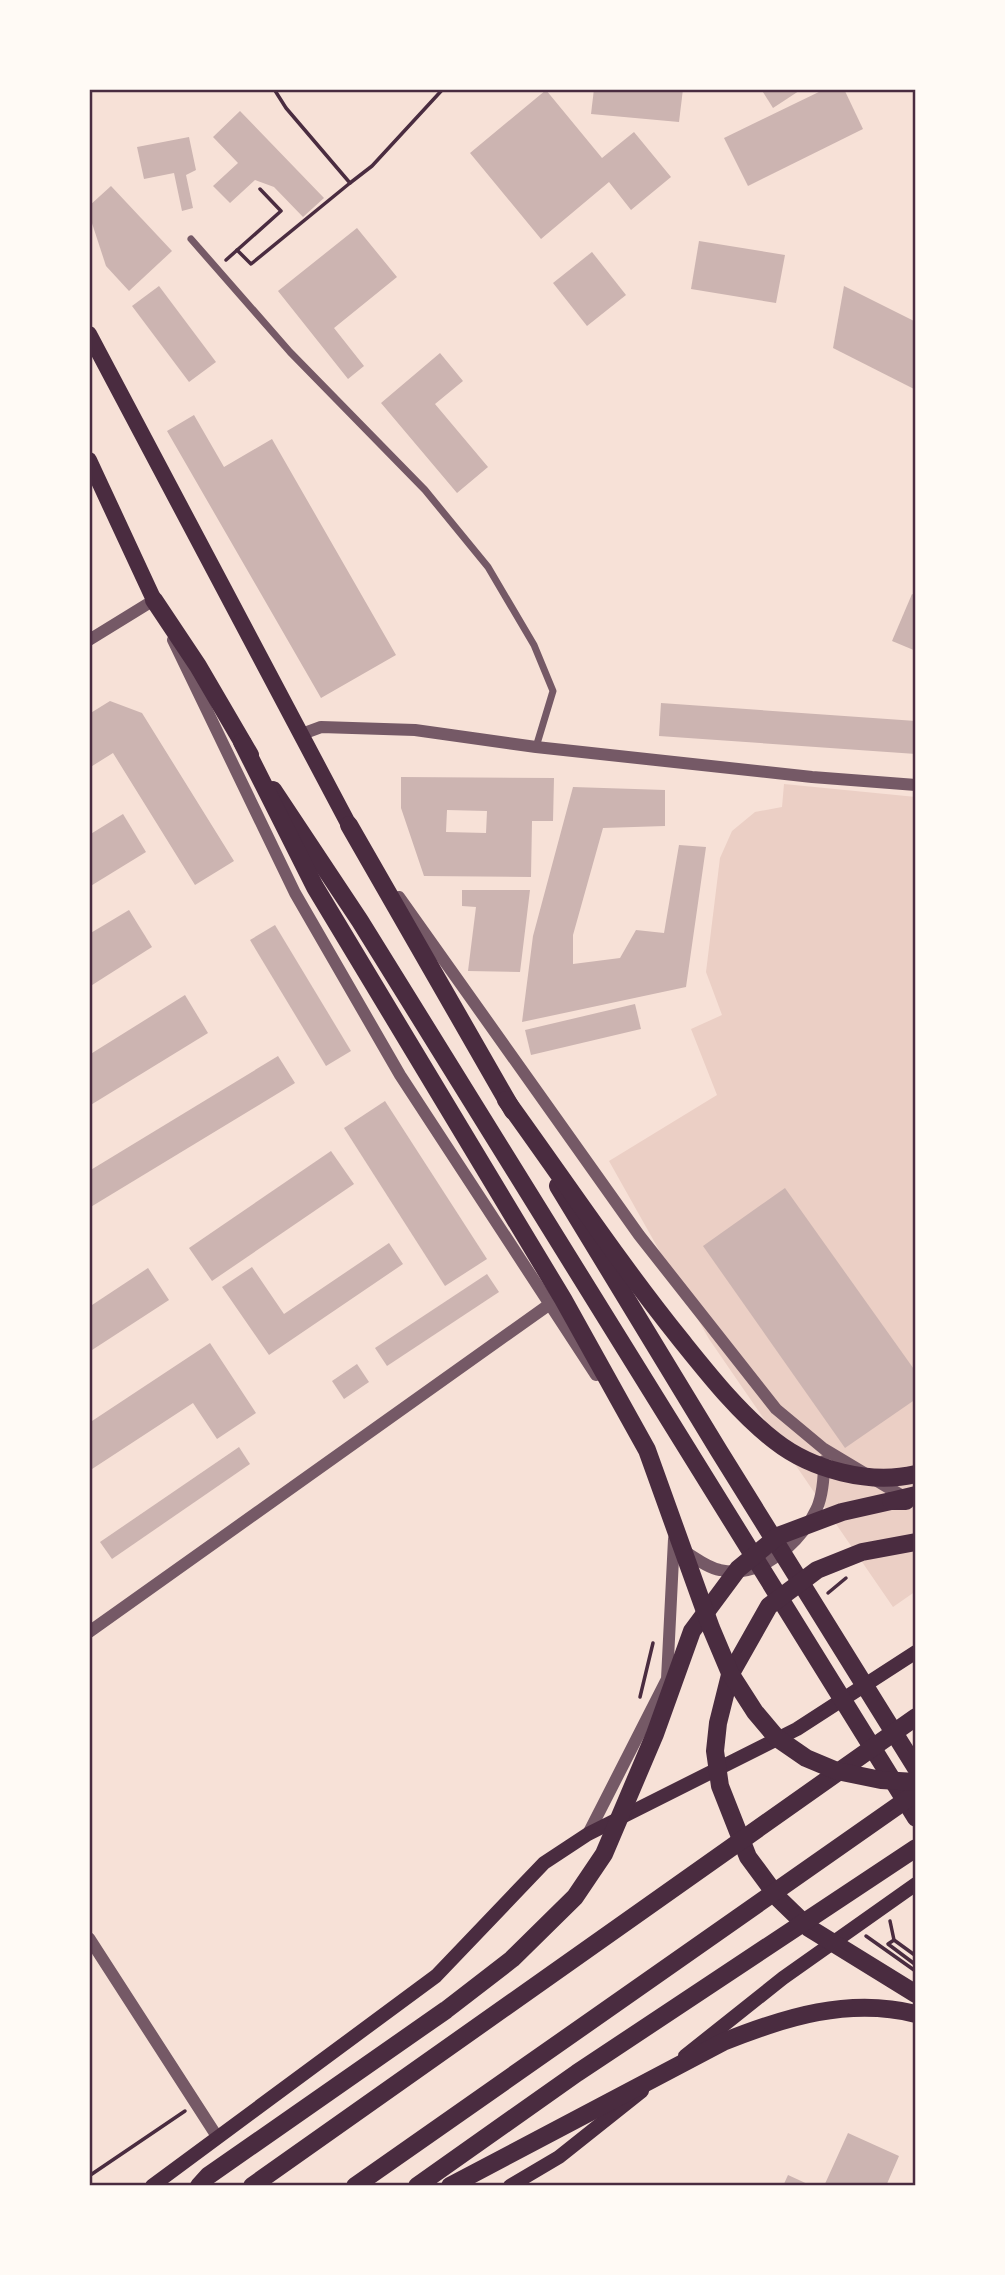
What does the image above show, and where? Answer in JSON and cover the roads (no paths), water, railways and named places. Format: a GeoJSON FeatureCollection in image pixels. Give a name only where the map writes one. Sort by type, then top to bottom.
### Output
{"type":"FeatureCollection","features":[{"type":"Feature","properties":{"kind":"highway"},"geometry":{"type":"LineString","coordinates":[[154,600],[198,666],[242,743],[315,887],[563,1299],[647,1450],[711,1628],[730,1673],[755,1712],[777,1738],[806,1758],[837,1771],[881,1780],[916,1782]]}},
{"type":"Feature","properties":{"kind":"highway"},"geometry":{"type":"LineString","coordinates":[[242,743],[360,921],[916,1818]]}},
{"type":"Feature","properties":{"kind":"highway"},"geometry":{"type":"LineString","coordinates":[[349,825],[506,1100],[916,1768]]}},
{"type":"Feature","properties":{"kind":"highway"},"geometry":{"type":"LineString","coordinates":[[506,1100],[654,1306],[722,1391],[775,1442],[810,1462],[863,1476],[916,1474]]}},
{"type":"Feature","properties":{"kind":"highway"},"geometry":{"type":"LineString","coordinates":[[199,2186],[219,2168],[446,2010],[512,1958],[575,1897],[604,1854],[655,1734],[692,1631],[738,1569],[778,1536],[842,1511],[916,1495]]}},
{"type":"Feature","properties":{"kind":"highway"},"geometry":{"type":"LineString","coordinates":[[891,1501],[916,1503]]}},
{"type":"Feature","properties":{"kind":"highway"},"geometry":{"type":"LineString","coordinates":[[916,1542],[862,1552],[817,1570],[769,1606],[730,1675],[715,1751],[720,1786],[748,1857],[779,1899],[809,1928],[916,1994]]}},
{"type":"Feature","properties":{"kind":"highway"},"geometry":{"type":"LineString","coordinates":[[252,2186],[916,1717]]}},
{"type":"Feature","properties":{"kind":"highway"},"geometry":{"type":"LineString","coordinates":[[355,2186],[916,1793]]}},
{"type":"Feature","properties":{"kind":"highway"},"geometry":{"type":"LineString","coordinates":[[417,2186],[477,2142],[916,1848]]}},
{"type":"Feature","properties":{"kind":"highway"},"geometry":{"type":"LineString","coordinates":[[450,2186],[723,2042],[768,2024],[810,2012],[841,2008],[877,2008],[916,2014]]}},
{"type":"Feature","properties":{"kind":"main road"},"geometry":{"type":"LineString","coordinates":[[89,334],[349,825]]}},
{"type":"Feature","properties":{"kind":"main road"},"geometry":{"type":"LineString","coordinates":[[89,460],[154,600]]}},
{"type":"Feature","properties":{"kind":"main road"},"geometry":{"type":"LineString","coordinates":[[152,2186],[436,1976],[544,1863],[588,1834],[797,1728],[916,1652]]}},
{"type":"Feature","properties":{"kind":"main road"},"geometry":{"type":"LineString","coordinates":[[510,2186],[559,2157],[783,1978],[916,1884]]}},
{"type":"Feature","properties":{"kind":"street"},"geometry":{"type":"LineString","coordinates":[[191,239],[290,352],[425,490],[488,567],[534,645],[553,691],[536,747]]}},
{"type":"Feature","properties":{"kind":"street"},"geometry":{"type":"LineString","coordinates":[[89,640],[154,600],[295,893],[400,1075],[668,1486],[675,1546],[667,1679],[588,1834]]}},
{"type":"Feature","properties":{"kind":"street"},"geometry":{"type":"LineString","coordinates":[[302,734],[321,727],[415,730],[536,747],[812,778],[916,785]]}},
{"type":"Feature","properties":{"kind":"street"},"geometry":{"type":"LineString","coordinates":[[349,825],[639,1235],[776,1409],[824,1448],[916,1503]]}},
{"type":"Feature","properties":{"kind":"street"},"geometry":{"type":"LineString","coordinates":[[89,1632],[550,1304]]}},
{"type":"Feature","properties":{"kind":"street"},"geometry":{"type":"LineString","coordinates":[[675,1546],[719,1570],[754,1570],[796,1542],[817,1508],[824,1482],[824,1448]]}},
{"type":"Feature","properties":{"kind":"street"},"geometry":{"type":"LineString","coordinates":[[89,1938],[218,2138]]}}]}
